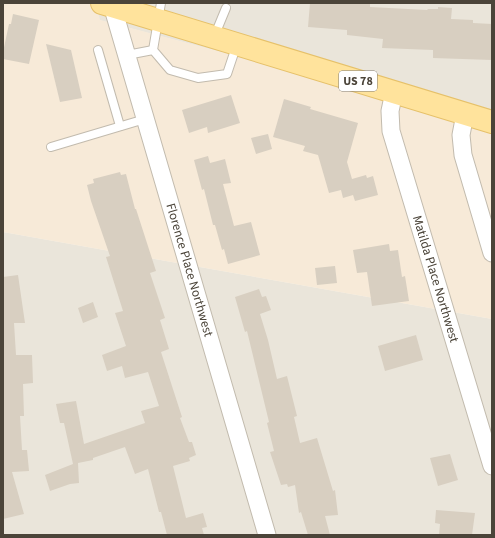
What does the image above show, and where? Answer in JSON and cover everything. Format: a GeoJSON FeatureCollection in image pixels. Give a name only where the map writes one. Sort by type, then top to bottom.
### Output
{"type":"FeatureCollection","features":[{"type":"Feature","properties":{"kind":"main road","name":"US 78"},"geometry":{"type":"LineString","coordinates":[[107,4],[160,11],[214,37],[492,122]]}},
{"type":"Feature","properties":{"kind":"street","name":"Florence Place Northwest"},"geometry":{"type":"LineString","coordinates":[[107,4],[127,55],[266,535]]}},
{"type":"Feature","properties":{"kind":"street","name":"Matilda Place Northwest"},"geometry":{"type":"LineString","coordinates":[[394,92],[390,111],[392,132],[492,466]]}},
{"type":"Feature","properties":{"kind":"street"},"geometry":{"type":"LineString","coordinates":[[465,114],[461,135],[463,155],[492,253]]}},
{"type":"Feature","properties":{"kind":"lane"},"geometry":{"type":"LineString","coordinates":[[214,37],[226,8]]}},
{"type":"Feature","properties":{"kind":"lane"},"geometry":{"type":"LineString","coordinates":[[153,50],[160,11]]}},
{"type":"Feature","properties":{"kind":"lane"},"geometry":{"type":"LineString","coordinates":[[153,50],[170,70],[198,78],[227,74],[237,44]]}},
{"type":"Feature","properties":{"kind":"lane"},"geometry":{"type":"LineString","coordinates":[[98,50],[120,126]]}},
{"type":"Feature","properties":{"kind":"lane"},"geometry":{"type":"LineString","coordinates":[[127,55],[153,50]]}},
{"type":"Feature","properties":{"kind":"lane"},"geometry":{"type":"LineString","coordinates":[[51,147],[145,119]]}},
{"type":"Feature","properties":{"kind":"shaded area"},"geometry":{"type":"Polygon","coordinates":[[[3,3],[96,3],[100,20],[492,123],[492,319],[3,232],[3,3]]]}},
{"type":"Feature","properties":{"kind":"shaded area"},"geometry":{"type":"Polygon","coordinates":[[[96,3],[492,3],[492,123],[99,20],[96,3]]]}},
{"type":"Feature","properties":{"kind":"shaded area"},"geometry":{"type":"Polygon","coordinates":[[[3,232],[492,319],[492,535],[3,535],[3,232]]]}},
{"type":"Feature","properties":{"kind":"building"},"geometry":{"type":"Polygon","coordinates":[[[310,3],[370,3],[370,7],[427,10],[438,9],[438,7],[452,8],[451,19],[473,20],[473,23],[492,24],[492,60],[433,58],[433,50],[382,48],[383,39],[347,35],[347,30],[308,27],[310,3]]]}},
{"type":"Feature","properties":{"kind":"building"},"geometry":{"type":"Polygon","coordinates":[[[13,14],[39,20],[29,64],[3,59],[9,24],[11,24],[13,14]]]}},
{"type":"Feature","properties":{"kind":"building"},"geometry":{"type":"Polygon","coordinates":[[[46,44],[71,50],[82,98],[60,102],[46,44]]]}},
{"type":"Feature","properties":{"kind":"building"},"geometry":{"type":"Polygon","coordinates":[[[231,95],[240,123],[208,133],[207,127],[189,133],[182,110],[231,95]]]}},
{"type":"Feature","properties":{"kind":"building"},"geometry":{"type":"Polygon","coordinates":[[[284,99],[311,107],[310,109],[358,123],[347,162],[352,179],[366,175],[367,178],[373,176],[378,195],[355,201],[353,195],[343,198],[341,190],[329,193],[318,155],[303,151],[305,146],[273,137],[284,99]]]}},
{"type":"Feature","properties":{"kind":"building"},"geometry":{"type":"Polygon","coordinates":[[[268,134],[272,149],[256,154],[251,138],[268,134]]]}},
{"type":"Feature","properties":{"kind":"building"},"geometry":{"type":"Polygon","coordinates":[[[208,156],[210,163],[225,159],[231,183],[223,184],[234,226],[251,222],[260,255],[228,264],[224,249],[222,250],[215,225],[213,225],[204,189],[202,190],[194,160],[208,156]]]}},
{"type":"Feature","properties":{"kind":"building"},"geometry":{"type":"Polygon","coordinates":[[[120,172],[121,175],[126,174],[135,209],[156,271],[150,273],[165,318],[160,320],[169,349],[161,352],[182,417],[180,418],[189,442],[192,442],[196,455],[189,458],[190,461],[173,466],[186,518],[203,513],[207,527],[202,528],[204,535],[167,535],[161,512],[159,512],[148,469],[135,474],[125,447],[93,458],[93,460],[78,463],[79,483],[70,484],[50,491],[45,475],[73,464],[64,423],[60,423],[56,404],[76,401],[84,444],[145,423],[141,411],[159,406],[148,372],[125,378],[122,366],[107,371],[102,355],[126,346],[115,313],[123,311],[106,257],[110,256],[87,185],[94,183],[93,179],[120,172]]]}},
{"type":"Feature","properties":{"kind":"building"},"geometry":{"type":"Polygon","coordinates":[[[389,244],[390,251],[398,250],[402,277],[405,276],[409,301],[372,306],[367,272],[357,273],[353,250],[389,244]]]}},
{"type":"Feature","properties":{"kind":"building"},"geometry":{"type":"Polygon","coordinates":[[[335,266],[337,283],[317,285],[315,268],[335,266]]]}},
{"type":"Feature","properties":{"kind":"building"},"geometry":{"type":"Polygon","coordinates":[[[18,275],[25,323],[14,323],[16,355],[32,355],[33,383],[23,384],[24,416],[20,416],[22,450],[27,450],[29,471],[12,472],[24,514],[3,519],[3,277],[18,275]]]}},
{"type":"Feature","properties":{"kind":"building"},"geometry":{"type":"Polygon","coordinates":[[[259,289],[262,297],[266,296],[271,310],[260,314],[277,379],[287,376],[297,416],[294,417],[300,443],[317,438],[333,491],[335,490],[338,515],[325,516],[330,535],[308,535],[301,512],[299,513],[295,485],[288,487],[287,484],[281,485],[270,452],[274,451],[267,423],[269,422],[247,331],[245,332],[235,297],[259,289]]]}},
{"type":"Feature","properties":{"kind":"building"},"geometry":{"type":"Polygon","coordinates":[[[93,302],[98,317],[83,323],[78,308],[93,302]]]}},
{"type":"Feature","properties":{"kind":"building"},"geometry":{"type":"Polygon","coordinates":[[[416,335],[423,360],[385,371],[378,346],[416,335]]]}},
{"type":"Feature","properties":{"kind":"building"},"geometry":{"type":"Polygon","coordinates":[[[450,454],[458,480],[438,486],[430,458],[450,454]]]}},
{"type":"Feature","properties":{"kind":"building"},"geometry":{"type":"Polygon","coordinates":[[[436,510],[475,513],[472,535],[439,535],[440,524],[435,523],[436,510]]]}}]}
